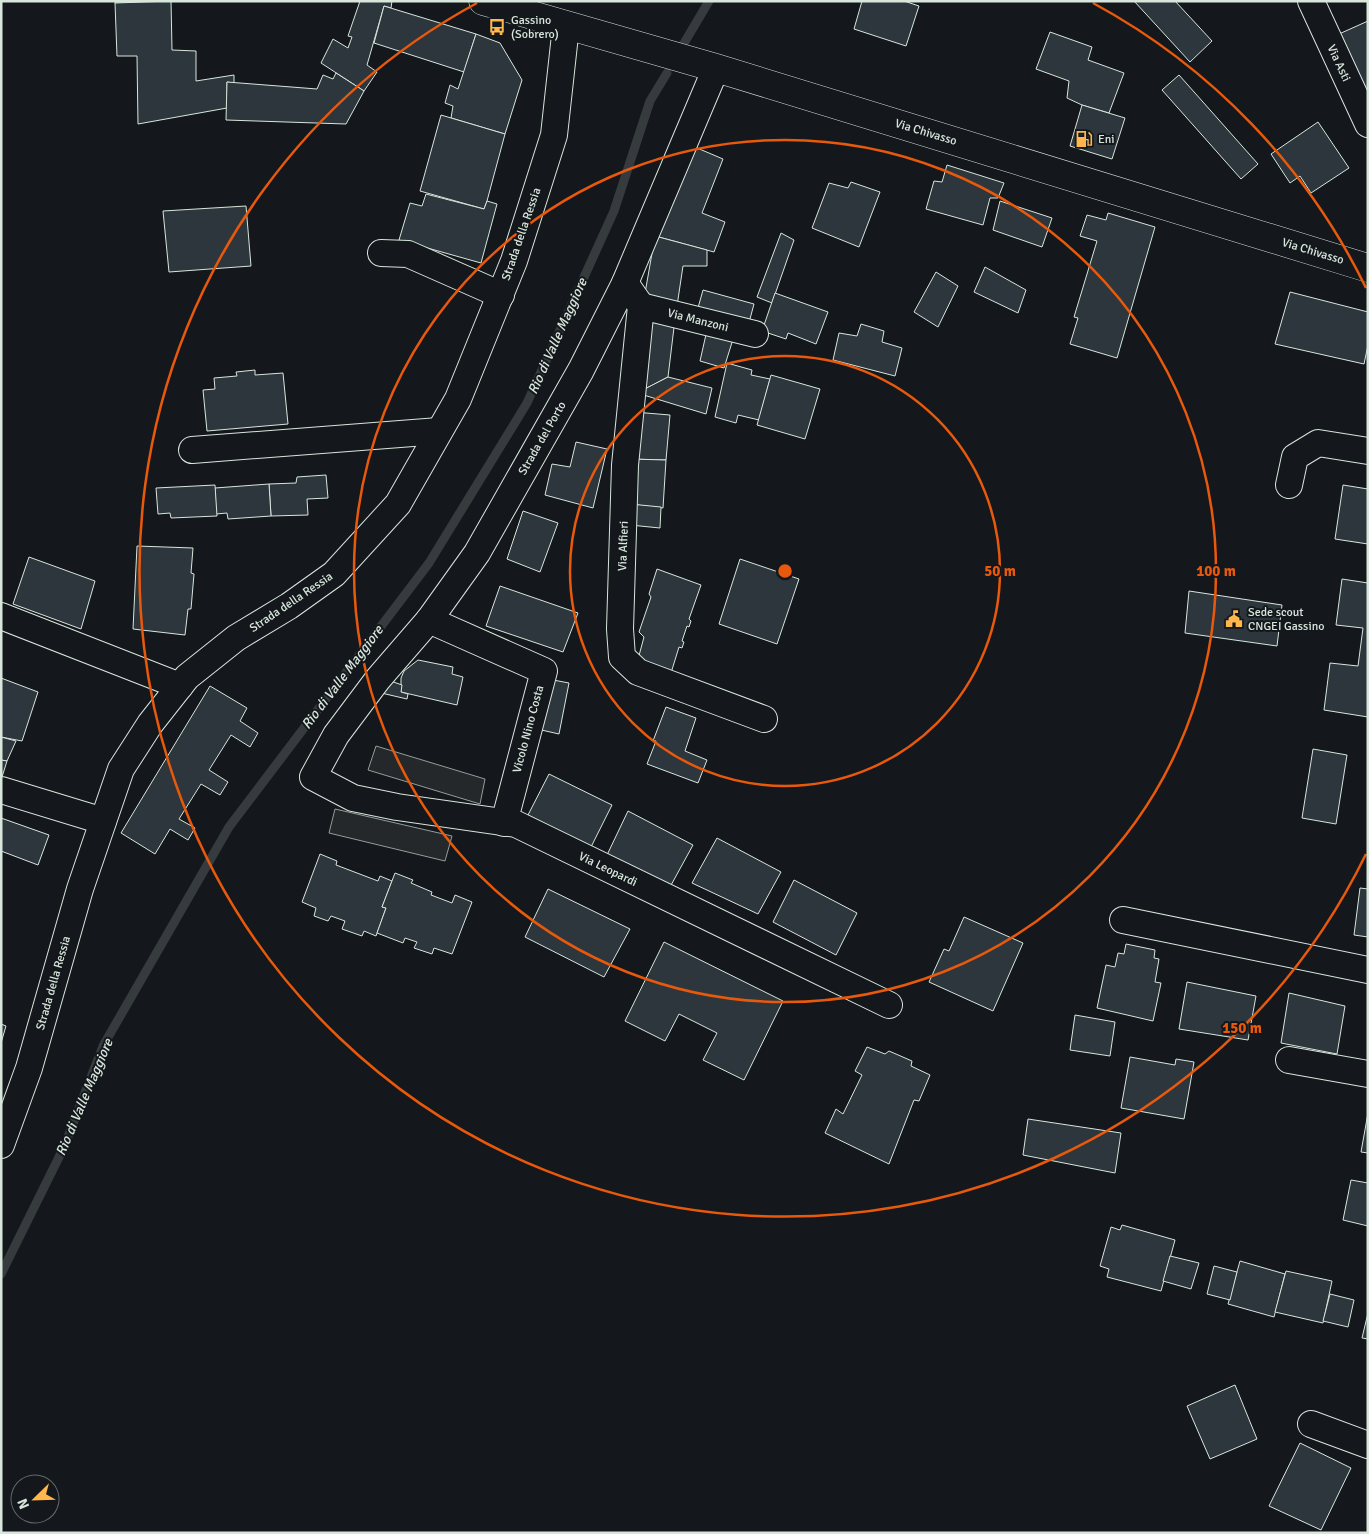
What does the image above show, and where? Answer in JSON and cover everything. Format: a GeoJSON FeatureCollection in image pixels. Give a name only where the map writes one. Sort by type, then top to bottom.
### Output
{"type":"FeatureCollection","features":[{"type":"Feature","properties":{"kind":"main road","name":"Via Chivasso"},"geometry":{"type":"LineString","coordinates":[[483,1],[716,68],[1368,268]]}},
{"type":"Feature","properties":{"kind":"street","name":"Via Asti"},"geometry":{"type":"LineString","coordinates":[[1311,1],[1368,124]]}},
{"type":"Feature","properties":{"kind":"street","name":"Strada della Ressia"},"geometry":{"type":"LineString","coordinates":[[1,1145],[29,1068],[80,889],[121,769],[150,724],[187,677],[236,638],[289,606],[334,574],[398,504],[458,398],[514,261],[554,135],[566,26]]}},
{"type":"Feature","properties":{"kind":"street","name":"Strada del Porto"},"geometry":{"type":"LineString","coordinates":[[313,777],[336,735],[378,680],[429,620],[477,553],[581,370],[625,283],[716,68]]}},
{"type":"Feature","properties":{"kind":"street"},"geometry":{"type":"LineString","coordinates":[[381,253],[408,254],[501,295]]}},
{"type":"Feature","properties":{"kind":"street"},"geometry":{"type":"LineString","coordinates":[[625,283],[641,306]]}},
{"type":"Feature","properties":{"kind":"street","name":"Via Manzoni"},"geometry":{"type":"LineString","coordinates":[[641,306],[755,334]]}},
{"type":"Feature","properties":{"kind":"street","name":"Via Alfieri"},"geometry":{"type":"LineString","coordinates":[[641,306],[625,465],[620,629],[622,657],[638,672],[764,719]]}},
{"type":"Feature","properties":{"kind":"street"},"geometry":{"type":"LineString","coordinates":[[192,450],[439,431]]}},
{"type":"Feature","properties":{"kind":"street"},"geometry":{"type":"LineString","coordinates":[[1289,485],[1295,457],[1318,443],[1368,451]]}},
{"type":"Feature","properties":{"kind":"street"},"geometry":{"type":"LineString","coordinates":[[1,616],[180,686]]}},
{"type":"Feature","properties":{"kind":"street","name":"Vicolo Nino Costa"},"geometry":{"type":"LineString","coordinates":[[429,620],[544,671],[504,823]]}},
{"type":"Feature","properties":{"kind":"street","name":"Via Leopardi"},"geometry":{"type":"LineString","coordinates":[[313,777],[353,798],[397,807],[516,824],[889,1005]]}},
{"type":"Feature","properties":{"kind":"street"},"geometry":{"type":"LineString","coordinates":[[1,790],[103,821]]}},
{"type":"Feature","properties":{"kind":"street"},"geometry":{"type":"LineString","coordinates":[[1123,920],[1368,970]]}},
{"type":"Feature","properties":{"kind":"street"},"geometry":{"type":"LineString","coordinates":[[1288,1060],[1368,1074]]}},
{"type":"Feature","properties":{"kind":"street"},"geometry":{"type":"LineString","coordinates":[[1310,1424],[1368,1445]]}},
{"type":"Feature","properties":{"kind":"shaded area"},"geometry":{"type":"Polygon","coordinates":[[[376,746],[485,779],[480,804],[368,770],[376,746]]]}},
{"type":"Feature","properties":{"kind":"shaded area"},"geometry":{"type":"Polygon","coordinates":[[[335,809],[452,836],[445,861],[329,833],[335,809]]]}},
{"type":"Feature","properties":{"kind":"building"},"geometry":{"type":"Polygon","coordinates":[[[115,1],[168,1],[115,3],[115,1]]]}},
{"type":"Feature","properties":{"kind":"building"},"geometry":{"type":"Polygon","coordinates":[[[171,1],[172,50],[196,51],[196,81],[234,75],[234,83],[227,82],[227,108],[138,124],[137,56],[117,56],[115,3],[171,1]]]}},
{"type":"Feature","properties":{"kind":"building"},"geometry":{"type":"Polygon","coordinates":[[[360,1],[392,1],[391,8],[384,6],[367,65],[377,72],[364,91],[321,63],[333,39],[348,48],[352,37],[348,36],[360,1]]]}},
{"type":"Feature","properties":{"kind":"building"},"geometry":{"type":"Polygon","coordinates":[[[862,1],[904,1],[919,6],[906,46],[854,29],[862,1]]]}},
{"type":"Feature","properties":{"kind":"building"},"geometry":{"type":"Polygon","coordinates":[[[1134,1],[1175,1],[1212,41],[1190,62],[1134,1]]]}},
{"type":"Feature","properties":{"kind":"building"},"geometry":{"type":"Polygon","coordinates":[[[384,6],[476,34],[464,72],[374,43],[384,6]]]}},
{"type":"Feature","properties":{"kind":"building"},"geometry":{"type":"Polygon","coordinates":[[[1368,21],[1368,100],[1339,34],[1368,21]]]}},
{"type":"Feature","properties":{"kind":"building"},"geometry":{"type":"Polygon","coordinates":[[[1050,32],[1092,47],[1088,60],[1124,73],[1109,113],[1082,105],[1067,98],[1069,81],[1036,69],[1050,32]]]}},
{"type":"Feature","properties":{"kind":"building"},"geometry":{"type":"Polygon","coordinates":[[[476,34],[500,43],[522,80],[505,134],[451,118],[453,106],[445,103],[450,85],[458,89],[476,34]]]}},
{"type":"Feature","properties":{"kind":"building"},"geometry":{"type":"Polygon","coordinates":[[[336,73],[364,91],[346,124],[226,120],[227,82],[317,89],[323,75],[333,79],[336,73]]]}},
{"type":"Feature","properties":{"kind":"building"},"geometry":{"type":"Polygon","coordinates":[[[1179,75],[1258,164],[1241,179],[1162,90],[1179,75]]]}},
{"type":"Feature","properties":{"kind":"building"},"geometry":{"type":"Polygon","coordinates":[[[1082,105],[1125,118],[1112,159],[1070,146],[1082,105]]]}},
{"type":"Feature","properties":{"kind":"building"},"geometry":{"type":"Polygon","coordinates":[[[441,115],[505,134],[484,209],[420,191],[441,115]]]}},
{"type":"Feature","properties":{"kind":"building"},"geometry":{"type":"Polygon","coordinates":[[[1318,122],[1349,168],[1311,193],[1300,176],[1290,183],[1271,154],[1318,122]]]}},
{"type":"Feature","properties":{"kind":"building"},"geometry":{"type":"Polygon","coordinates":[[[690,145],[723,159],[702,213],[725,222],[714,252],[655,236],[690,145]]]}},
{"type":"Feature","properties":{"kind":"building"},"geometry":{"type":"Polygon","coordinates":[[[947,165],[1004,183],[998,198],[990,198],[983,225],[926,209],[934,181],[942,182],[947,165]]]}},
{"type":"Feature","properties":{"kind":"building"},"geometry":{"type":"Polygon","coordinates":[[[851,182],[880,192],[859,247],[812,228],[829,183],[848,188],[851,182]]]}},
{"type":"Feature","properties":{"kind":"building"},"geometry":{"type":"Polygon","coordinates":[[[426,194],[484,209],[487,201],[497,204],[481,263],[399,240],[410,203],[422,206],[426,194]]]}},
{"type":"Feature","properties":{"kind":"building"},"geometry":{"type":"Polygon","coordinates":[[[1000,201],[1052,218],[1042,247],[993,230],[1000,201]]]}},
{"type":"Feature","properties":{"kind":"building"},"geometry":{"type":"Polygon","coordinates":[[[246,206],[251,266],[169,272],[163,211],[246,206]]]}},
{"type":"Feature","properties":{"kind":"building"},"geometry":{"type":"Polygon","coordinates":[[[1108,213],[1155,227],[1117,358],[1070,344],[1078,318],[1074,317],[1097,241],[1080,236],[1087,215],[1106,220],[1108,213]]]}},
{"type":"Feature","properties":{"kind":"building"},"geometry":{"type":"Polygon","coordinates":[[[781,233],[794,240],[772,303],[757,297],[781,233]]]}},
{"type":"Feature","properties":{"kind":"building"},"geometry":{"type":"Polygon","coordinates":[[[655,236],[707,250],[707,266],[683,266],[677,306],[644,299],[655,236]]]}},
{"type":"Feature","properties":{"kind":"building"},"geometry":{"type":"Polygon","coordinates":[[[985,267],[1026,290],[1018,313],[974,292],[985,267]]]}},
{"type":"Feature","properties":{"kind":"building"},"geometry":{"type":"Polygon","coordinates":[[[936,272],[958,286],[938,327],[914,312],[936,272]]]}},
{"type":"Feature","properties":{"kind":"building"},"geometry":{"type":"Polygon","coordinates":[[[703,290],[754,304],[747,330],[696,315],[703,290]]]}},
{"type":"Feature","properties":{"kind":"building"},"geometry":{"type":"Polygon","coordinates":[[[1290,292],[1368,312],[1368,345],[1364,364],[1275,344],[1290,292]]]}},
{"type":"Feature","properties":{"kind":"building"},"geometry":{"type":"Polygon","coordinates":[[[775,293],[828,312],[816,344],[788,333],[786,339],[762,331],[775,293]]]}},
{"type":"Feature","properties":{"kind":"building"},"geometry":{"type":"Polygon","coordinates":[[[645,317],[675,319],[668,377],[637,393],[645,317]]]}},
{"type":"Feature","properties":{"kind":"building"},"geometry":{"type":"Polygon","coordinates":[[[861,324],[884,331],[882,342],[902,348],[895,376],[833,360],[839,333],[857,336],[861,324]]]}},
{"type":"Feature","properties":{"kind":"building"},"geometry":{"type":"Polygon","coordinates":[[[707,330],[734,336],[724,368],[700,361],[707,330]]]}},
{"type":"Feature","properties":{"kind":"building"},"geometry":{"type":"Polygon","coordinates":[[[727,363],[752,370],[751,375],[770,379],[759,420],[738,415],[736,423],[715,417],[727,363]]]}},
{"type":"Feature","properties":{"kind":"building"},"geometry":{"type":"Polygon","coordinates":[[[255,370],[255,375],[283,373],[288,424],[207,431],[203,390],[215,389],[214,378],[237,376],[236,372],[255,370]]]}},
{"type":"Feature","properties":{"kind":"building"},"geometry":{"type":"Polygon","coordinates":[[[771,375],[820,389],[805,439],[757,425],[771,375]]]}},
{"type":"Feature","properties":{"kind":"building"},"geometry":{"type":"Polygon","coordinates":[[[668,377],[712,388],[706,414],[637,393],[668,377]]]}},
{"type":"Feature","properties":{"kind":"building"},"geometry":{"type":"Polygon","coordinates":[[[634,412],[670,415],[666,460],[630,459],[634,412]]]}},
{"type":"Feature","properties":{"kind":"building"},"geometry":{"type":"Polygon","coordinates":[[[576,442],[607,449],[593,508],[545,495],[552,464],[570,467],[576,442]]]}},
{"type":"Feature","properties":{"kind":"building"},"geometry":{"type":"Polygon","coordinates":[[[630,459],[666,460],[663,508],[628,504],[630,459]]]}},
{"type":"Feature","properties":{"kind":"building"},"geometry":{"type":"Polygon","coordinates":[[[326,475],[328,498],[307,499],[308,515],[271,516],[269,484],[296,483],[297,477],[326,475]]]}},
{"type":"Feature","properties":{"kind":"building"},"geometry":{"type":"Polygon","coordinates":[[[269,484],[271,516],[228,519],[227,513],[216,514],[215,488],[269,484]]]}},
{"type":"Feature","properties":{"kind":"building"},"geometry":{"type":"Polygon","coordinates":[[[215,485],[217,516],[171,518],[170,513],[158,514],[156,488],[215,485]]]}},
{"type":"Feature","properties":{"kind":"building"},"geometry":{"type":"Polygon","coordinates":[[[1343,485],[1368,489],[1368,544],[1335,539],[1343,485]]]}},
{"type":"Feature","properties":{"kind":"building"},"geometry":{"type":"Polygon","coordinates":[[[630,504],[661,507],[660,528],[630,525],[630,504]]]}},
{"type":"Feature","properties":{"kind":"building"},"geometry":{"type":"Polygon","coordinates":[[[523,511],[558,523],[540,572],[507,559],[523,511]]]}},
{"type":"Feature","properties":{"kind":"building"},"geometry":{"type":"Polygon","coordinates":[[[137,546],[193,548],[191,573],[194,574],[191,609],[188,609],[185,635],[133,629],[137,546]]]}},
{"type":"Feature","properties":{"kind":"building"},"geometry":{"type":"Polygon","coordinates":[[[29,557],[95,581],[81,629],[13,604],[29,557]]]}},
{"type":"Feature","properties":{"kind":"building"},"geometry":{"type":"Polygon","coordinates":[[[740,559],[799,579],[777,644],[719,624],[740,559]]]}},
{"type":"Feature","properties":{"kind":"building"},"geometry":{"type":"Polygon","coordinates":[[[657,569],[701,585],[689,619],[691,621],[689,627],[687,626],[682,641],[684,642],[682,648],[679,647],[671,673],[637,663],[644,637],[639,632],[651,597],[649,594],[657,569]]]}},
{"type":"Feature","properties":{"kind":"building"},"geometry":{"type":"Polygon","coordinates":[[[1342,579],[1368,583],[1368,717],[1324,710],[1330,663],[1358,666],[1363,628],[1336,625],[1342,579]]]}},
{"type":"Feature","properties":{"kind":"building"},"geometry":{"type":"Polygon","coordinates":[[[500,586],[578,613],[563,652],[486,626],[500,586]]]}},
{"type":"Feature","properties":{"kind":"building","name":"Sede scout CNGEI Gassino"},"geometry":{"type":"Polygon","coordinates":[[[1189,591],[1282,605],[1277,646],[1185,633],[1189,591]]]}},
{"type":"Feature","properties":{"kind":"building"},"geometry":{"type":"Polygon","coordinates":[[[418,660],[453,667],[452,674],[463,677],[457,705],[401,692],[401,678],[404,671],[418,660]]]}},
{"type":"Feature","properties":{"kind":"building"},"geometry":{"type":"Polygon","coordinates":[[[1,678],[38,692],[22,741],[1,737],[1,678]]]}},
{"type":"Feature","properties":{"kind":"building"},"geometry":{"type":"Polygon","coordinates":[[[548,679],[569,683],[559,734],[537,729],[548,679]]]}},
{"type":"Feature","properties":{"kind":"building"},"geometry":{"type":"Polygon","coordinates":[[[388,680],[402,685],[401,692],[408,694],[407,699],[377,692],[388,680]]]}},
{"type":"Feature","properties":{"kind":"building"},"geometry":{"type":"Polygon","coordinates":[[[210,686],[247,708],[240,721],[258,733],[250,747],[231,735],[209,770],[228,782],[220,795],[201,784],[179,819],[195,828],[188,840],[170,829],[155,854],[121,833],[210,686]]]}},
{"type":"Feature","properties":{"kind":"building"},"geometry":{"type":"Polygon","coordinates":[[[666,707],[696,718],[685,751],[707,760],[698,783],[647,764],[656,741],[653,741],[666,707]]]}},
{"type":"Feature","properties":{"kind":"building"},"geometry":{"type":"Polygon","coordinates":[[[1,737],[16,741],[7,761],[1,760],[1,737]]]}},
{"type":"Feature","properties":{"kind":"building"},"geometry":{"type":"Polygon","coordinates":[[[1313,749],[1347,755],[1336,824],[1302,818],[1313,749]]]}},
{"type":"Feature","properties":{"kind":"building"},"geometry":{"type":"Polygon","coordinates":[[[1,760],[7,761],[2,777],[1,777],[1,760]]]}},
{"type":"Feature","properties":{"kind":"building"},"geometry":{"type":"Polygon","coordinates":[[[549,774],[612,805],[591,847],[528,815],[549,774]]]}},
{"type":"Feature","properties":{"kind":"building"},"geometry":{"type":"Polygon","coordinates":[[[628,811],[693,845],[670,887],[607,855],[628,811]]]}},
{"type":"Feature","properties":{"kind":"building"},"geometry":{"type":"Polygon","coordinates":[[[1,818],[49,835],[38,865],[1,851],[1,818]]]}},
{"type":"Feature","properties":{"kind":"building"},"geometry":{"type":"Polygon","coordinates":[[[717,838],[781,872],[758,914],[692,883],[717,838]]]}},
{"type":"Feature","properties":{"kind":"building"},"geometry":{"type":"Polygon","coordinates":[[[320,854],[337,861],[336,865],[378,881],[380,876],[392,881],[382,907],[386,908],[376,936],[364,931],[362,936],[342,929],[345,921],[331,916],[328,921],[314,916],[316,908],[302,902],[320,854]]]}},
{"type":"Feature","properties":{"kind":"building"},"geometry":{"type":"Polygon","coordinates":[[[395,873],[413,880],[411,883],[432,892],[431,895],[452,903],[455,895],[472,902],[452,954],[434,948],[432,954],[414,948],[417,942],[405,938],[403,943],[377,933],[386,908],[382,907],[395,873]]]}},
{"type":"Feature","properties":{"kind":"building"},"geometry":{"type":"Polygon","coordinates":[[[794,880],[857,913],[836,955],[773,922],[794,880]]]}},
{"type":"Feature","properties":{"kind":"building"},"geometry":{"type":"Polygon","coordinates":[[[1360,888],[1368,889],[1368,937],[1354,935],[1360,888]]]}},
{"type":"Feature","properties":{"kind":"building"},"geometry":{"type":"Polygon","coordinates":[[[548,889],[630,929],[604,977],[525,937],[548,889]]]}},
{"type":"Feature","properties":{"kind":"building"},"geometry":{"type":"Polygon","coordinates":[[[964,917],[1023,943],[993,1011],[929,982],[944,949],[949,951],[964,917]]]}},
{"type":"Feature","properties":{"kind":"building"},"geometry":{"type":"Polygon","coordinates":[[[664,942],[783,1001],[744,1080],[703,1060],[717,1033],[679,1014],[665,1041],[625,1021],[664,942]]]}},
{"type":"Feature","properties":{"kind":"building"},"geometry":{"type":"Polygon","coordinates":[[[1126,944],[1155,950],[1154,958],[1159,959],[1155,982],[1161,983],[1153,1021],[1097,1008],[1106,965],[1115,967],[1118,953],[1124,954],[1126,944]]]}},
{"type":"Feature","properties":{"kind":"building"},"geometry":{"type":"Polygon","coordinates":[[[1187,982],[1256,996],[1248,1040],[1179,1029],[1187,982]]]}},
{"type":"Feature","properties":{"kind":"building"},"geometry":{"type":"Polygon","coordinates":[[[1289,993],[1345,1006],[1337,1054],[1281,1043],[1289,993]]]}},
{"type":"Feature","properties":{"kind":"building"},"geometry":{"type":"Polygon","coordinates":[[[1075,1015],[1115,1022],[1110,1056],[1070,1050],[1075,1015]]]}},
{"type":"Feature","properties":{"kind":"building"},"geometry":{"type":"Polygon","coordinates":[[[1,1024],[6,1026],[1,1043],[1,1024]]]}},
{"type":"Feature","properties":{"kind":"building"},"geometry":{"type":"Polygon","coordinates":[[[867,1047],[885,1054],[889,1051],[912,1061],[911,1066],[930,1075],[919,1101],[914,1100],[889,1164],[825,1133],[836,1109],[843,1114],[862,1075],[855,1071],[867,1047]]]}},
{"type":"Feature","properties":{"kind":"building"},"geometry":{"type":"Polygon","coordinates":[[[1130,1057],[1175,1065],[1176,1059],[1194,1062],[1184,1119],[1121,1108],[1130,1057]]]}},
{"type":"Feature","properties":{"kind":"building"},"geometry":{"type":"Polygon","coordinates":[[[1368,1113],[1368,1153],[1361,1152],[1368,1113]]]}},
{"type":"Feature","properties":{"kind":"building"},"geometry":{"type":"Polygon","coordinates":[[[1028,1119],[1121,1133],[1115,1173],[1023,1155],[1028,1119]]]}},
{"type":"Feature","properties":{"kind":"building"},"geometry":{"type":"Polygon","coordinates":[[[1351,1180],[1368,1183],[1368,1226],[1343,1220],[1351,1180]]]}},
{"type":"Feature","properties":{"kind":"building"},"geometry":{"type":"Polygon","coordinates":[[[1122,1225],[1175,1240],[1161,1291],[1107,1277],[1109,1269],[1100,1266],[1111,1227],[1120,1230],[1122,1225]]]}},
{"type":"Feature","properties":{"kind":"building"},"geometry":{"type":"Polygon","coordinates":[[[1170,1256],[1199,1263],[1191,1289],[1163,1281],[1170,1256]]]}},
{"type":"Feature","properties":{"kind":"building"},"geometry":{"type":"Polygon","coordinates":[[[1240,1261],[1285,1274],[1274,1317],[1228,1304],[1240,1261]]]}},
{"type":"Feature","properties":{"kind":"building"},"geometry":{"type":"Polygon","coordinates":[[[1214,1266],[1237,1272],[1230,1300],[1207,1294],[1214,1266]]]}},
{"type":"Feature","properties":{"kind":"building"},"geometry":{"type":"Polygon","coordinates":[[[1286,1271],[1332,1281],[1323,1323],[1275,1312],[1286,1271]]]}},
{"type":"Feature","properties":{"kind":"building"},"geometry":{"type":"Polygon","coordinates":[[[1330,1294],[1354,1300],[1348,1327],[1323,1321],[1330,1294]]]}},
{"type":"Feature","properties":{"kind":"building"},"geometry":{"type":"Polygon","coordinates":[[[1368,1313],[1368,1339],[1362,1338],[1368,1313]]]}},
{"type":"Feature","properties":{"kind":"building"},"geometry":{"type":"Polygon","coordinates":[[[1235,1385],[1257,1439],[1210,1459],[1187,1406],[1235,1385]]]}},
{"type":"Feature","properties":{"kind":"building"},"geometry":{"type":"Polygon","coordinates":[[[1300,1443],[1351,1468],[1321,1530],[1269,1506],[1300,1443]]]}},
{"type":"Feature","properties":{"kind":"waterway","name":"Rio di Valle Maggiore"},"geometry":{"type":"LineString","coordinates":[[683,45],[709,1]]}},
{"type":"Feature","properties":{"kind":"waterway","name":"Rio di Valle Maggiore"},"geometry":{"type":"LineString","coordinates":[[1,1274],[64,1147],[103,1046],[229,827],[429,563],[527,403],[614,211],[650,101],[667,73]]}},
{"type":"Feature","properties":{"kind":"place","name":"Gassino (Sobrero)"},"geometry":{"type":"Point","coordinates":[497,27]}},
{"type":"Feature","properties":{"kind":"place","name":"Eni"},"geometry":{"type":"Point","coordinates":[1084,139]}},
{"type":"Feature","properties":{"kind":"place","name":"Sede scout CNGEI Gassino"},"geometry":{"type":"Point","coordinates":[1234,619]}}]}
